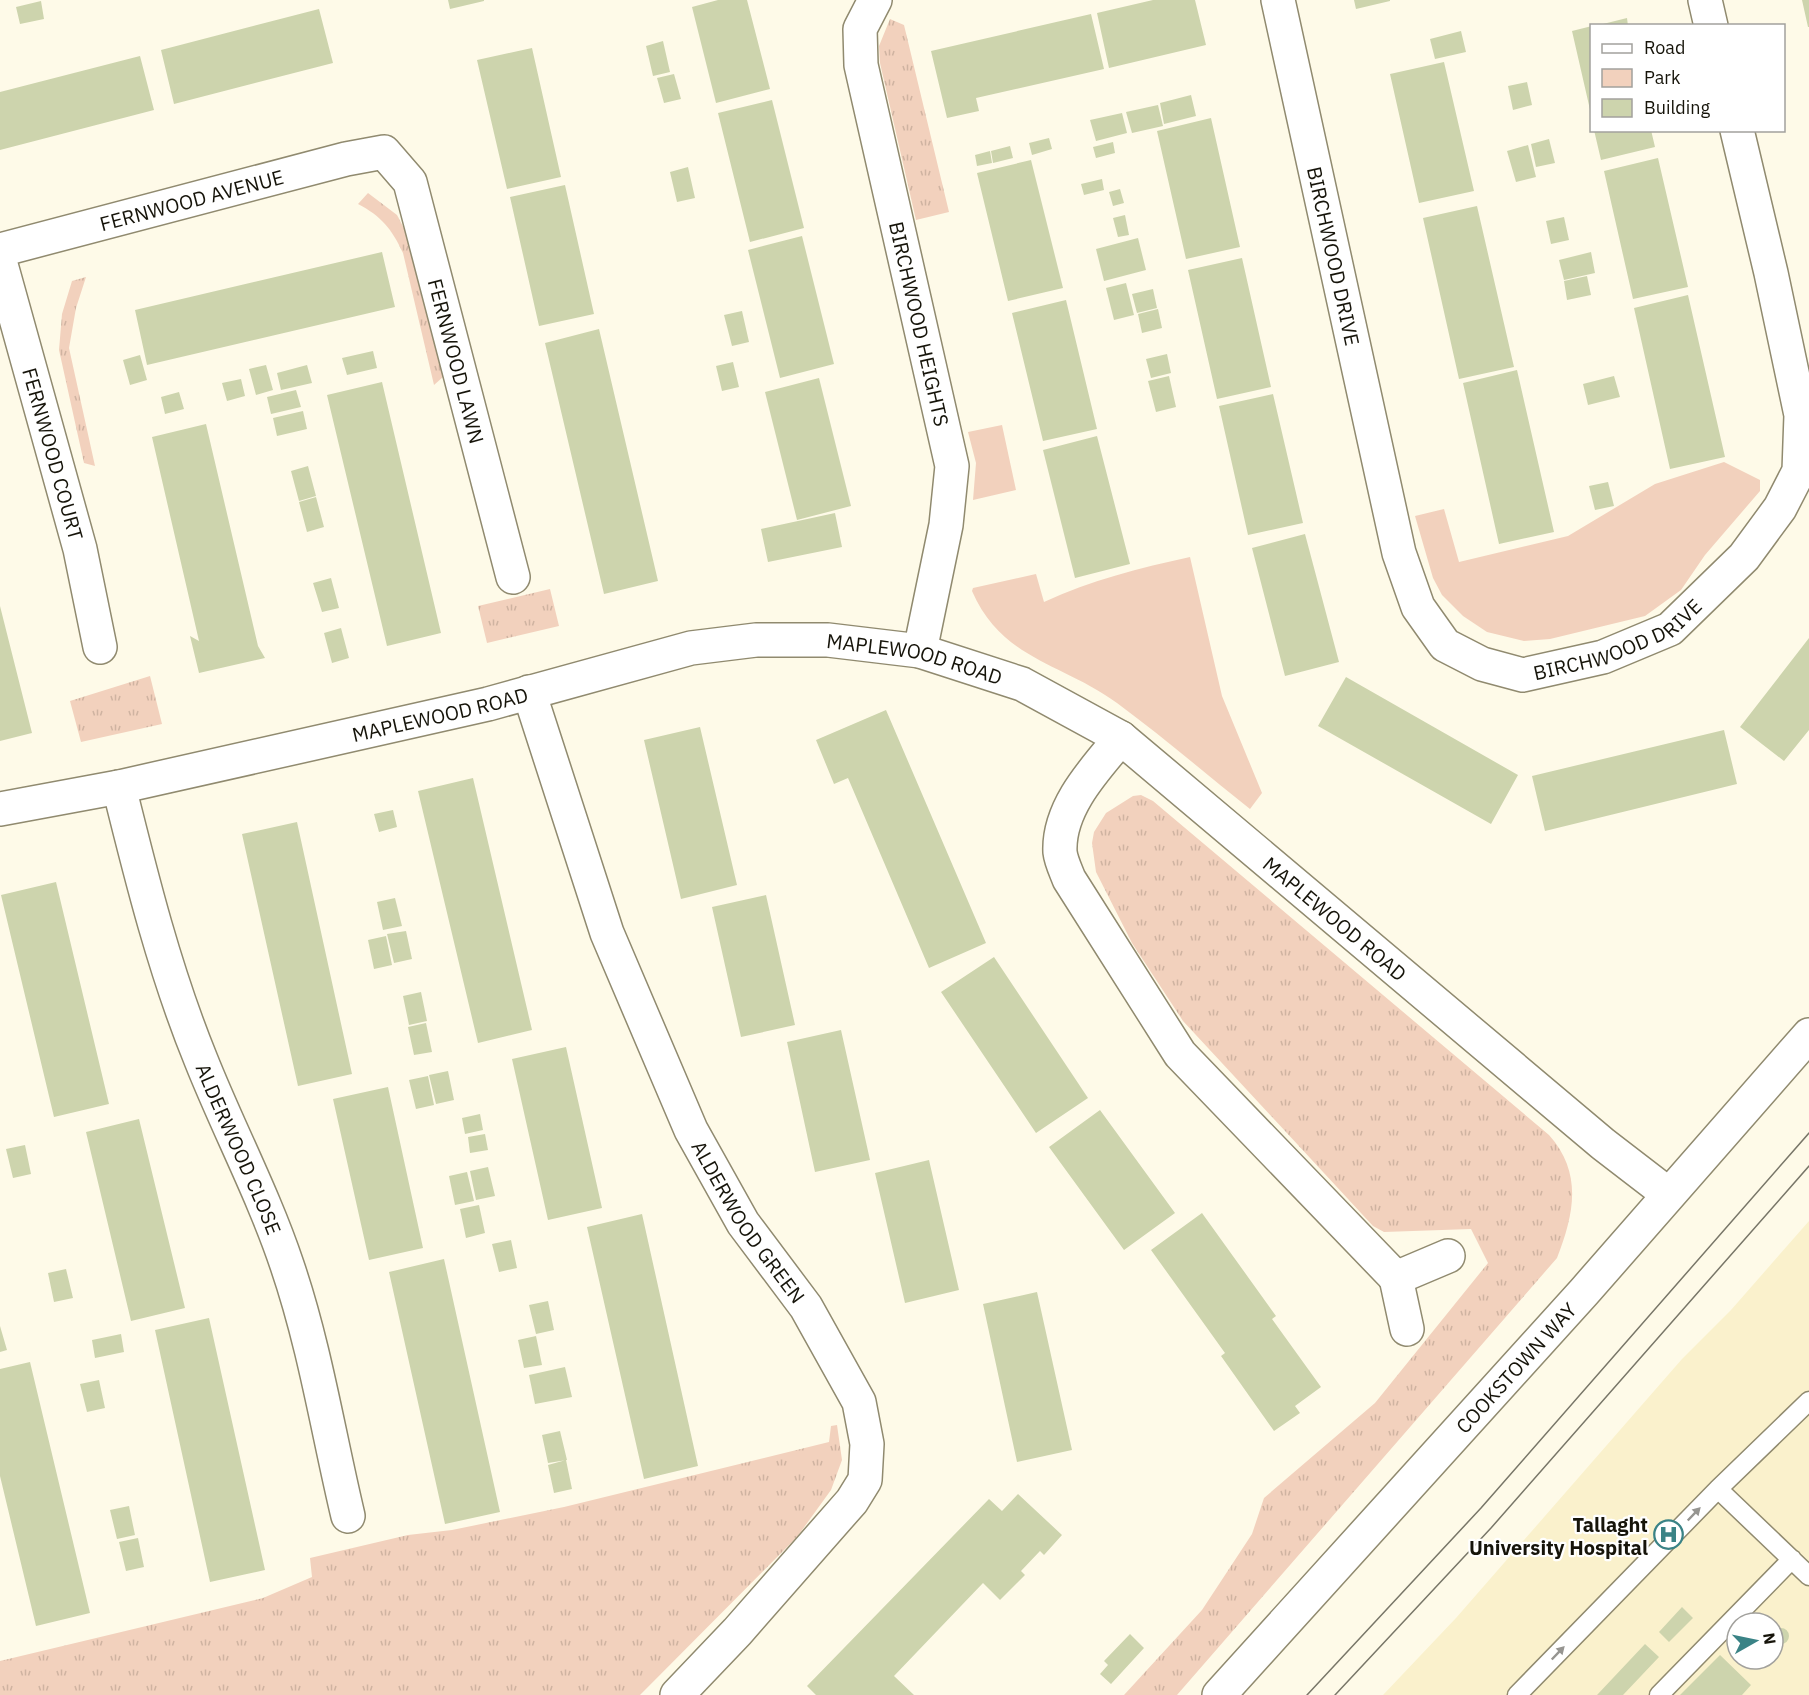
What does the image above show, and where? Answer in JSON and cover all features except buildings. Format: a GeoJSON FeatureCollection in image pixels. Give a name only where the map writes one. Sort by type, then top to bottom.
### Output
{"type":"FeatureCollection","features":[{"type":"Feature","properties":{"kind":"street","name":"BIRCHWOOD HEIGHTS"},"geometry":{"type":"LineString","coordinates":[[875,0],[860,29],[861,65],[952,466],[946,525],[920,651]]}},
{"type":"Feature","properties":{"kind":"street","name":"BIRCHWOOD DRIVE"},"geometry":{"type":"LineString","coordinates":[[1278,0],[1399,553],[1418,607],[1445,645],[1482,664],[1523,675],[1602,657],[1670,629],[1744,557],[1780,508],[1799,471],[1802,415],[1772,273],[1737,132]]}},
{"type":"Feature","properties":{"kind":"street"},"geometry":{"type":"LineString","coordinates":[[1705,0],[1711,24]]}},
{"type":"Feature","properties":{"kind":"street","name":"FERNWOOD AVENUE"},"geometry":{"type":"LineString","coordinates":[[0,250],[346,159],[384,152]]}},
{"type":"Feature","properties":{"kind":"street","name":"FERNWOOD LAWN"},"geometry":{"type":"LineString","coordinates":[[384,152],[410,182],[513,577]]}},
{"type":"Feature","properties":{"kind":"street","name":"FERNWOOD COURT"},"geometry":{"type":"LineString","coordinates":[[0,261],[80,549],[100,647]]}},
{"type":"Feature","properties":{"kind":"street","name":"MAPLEWOOD ROAD"},"geometry":{"type":"LineString","coordinates":[[0,809],[119,787],[488,705],[691,648],[756,640],[828,640],[920,651],[1022,684],[1121,738],[1603,1144],[1668,1194]]}},
{"type":"Feature","properties":{"kind":"street","name":"ALDERWOOD GREEN"},"geometry":{"type":"LineString","coordinates":[[529,692],[579,854],[607,933],[691,1130],[743,1223],[806,1307],[859,1402],[867,1444],[865,1480],[852,1501],[737,1632],[677,1695]]}},
{"type":"Feature","properties":{"kind":"street"},"geometry":{"type":"LineString","coordinates":[[1121,738],[1092,773],[1063,821],[1060,854],[1070,879],[1180,1054],[1396,1278],[1407,1329]]}},
{"type":"Feature","properties":{"kind":"street","name":"ALDERWOOD CLOSE"},"geometry":{"type":"LineString","coordinates":[[119,787],[151,920],[200,1058],[283,1253],[298,1296],[323,1395],[348,1516]]}},
{"type":"Feature","properties":{"kind":"street","name":"COOKSTOWN WAY"},"geometry":{"type":"LineString","coordinates":[[1219,1695],[1576,1301],[1809,1035]]}},
{"type":"Feature","properties":{"kind":"street"},"geometry":{"type":"LineString","coordinates":[[1396,1278],[1448,1256]]}},
{"type":"Feature","properties":{"kind":"lane"},"geometry":{"type":"LineString","coordinates":[[1517,1695],[1718,1489],[1809,1401]]}},
{"type":"Feature","properties":{"kind":"lane"},"geometry":{"type":"LineString","coordinates":[[1718,1489],[1809,1576]]}},
{"type":"Feature","properties":{"kind":"lane"},"geometry":{"type":"LineString","coordinates":[[1659,1695],[1792,1559]]}},
{"type":"Feature","properties":{"kind":"shaded area","name":"Tallaght University Hospital"},"geometry":{"type":"Polygon","coordinates":[[[1809,1221],[1809,1695],[1383,1695],[1456,1618],[1682,1359],[1731,1310],[1809,1221]]]}},
{"type":"Feature","properties":{"kind":"green space"},"geometry":{"type":"Polygon","coordinates":[[[890,19],[904,25],[949,212],[916,220],[880,63],[879,46],[890,19]]]}},
{"type":"Feature","properties":{"kind":"green space"},"geometry":{"type":"Polygon","coordinates":[[[368,193],[397,215],[409,238],[443,377],[434,385],[403,253],[385,224],[358,204],[368,193]]]}},
{"type":"Feature","properties":{"kind":"green space"},"geometry":{"type":"Polygon","coordinates":[[[86,277],[76,308],[69,348],[95,466],[84,463],[59,350],[62,314],[72,281],[86,277]]]}},
{"type":"Feature","properties":{"kind":"green space"},"geometry":{"type":"Polygon","coordinates":[[[1002,425],[1016,490],[973,500],[976,463],[968,432],[1002,425]]]}},
{"type":"Feature","properties":{"kind":"green space"},"geometry":{"type":"Polygon","coordinates":[[[1724,462],[1760,480],[1760,491],[1705,555],[1681,590],[1645,616],[1550,639],[1524,641],[1487,632],[1463,616],[1442,595],[1433,578],[1415,516],[1444,509],[1459,562],[1568,536],[1655,484],[1724,462]]]}},
{"type":"Feature","properties":{"kind":"green space"},"geometry":{"type":"Polygon","coordinates":[[[1190,557],[1222,696],[1262,793],[1250,809],[1117,703],[1017,646],[1000,632],[985,614],[972,591],[973,588],[1036,574],[1044,602],[1116,575],[1190,557]]]}},
{"type":"Feature","properties":{"kind":"green space"},"geometry":{"type":"Polygon","coordinates":[[[550,589],[559,626],[487,643],[478,606],[550,589]]]}},
{"type":"Feature","properties":{"kind":"green space"},"geometry":{"type":"Polygon","coordinates":[[[150,676],[162,724],[81,742],[70,701],[150,676]]]}},
{"type":"Feature","properties":{"kind":"green space"},"geometry":{"type":"Polygon","coordinates":[[[1141,795],[1153,801],[1549,1135],[1560,1149],[1567,1164],[1572,1194],[1568,1226],[1557,1258],[1177,1695],[1124,1695],[1202,1610],[1252,1534],[1264,1498],[1375,1403],[1488,1263],[1471,1229],[1384,1232],[1373,1226],[1183,1021],[1132,943],[1096,872],[1092,843],[1094,832],[1106,813],[1133,796],[1141,795]]]}},
{"type":"Feature","properties":{"kind":"green space"},"geometry":{"type":"Polygon","coordinates":[[[837,1425],[842,1460],[831,1490],[797,1537],[640,1695],[0,1695],[0,1661],[263,1598],[312,1577],[310,1558],[408,1535],[452,1530],[564,1507],[829,1442],[831,1426],[837,1425]]]}},
{"type":"Feature","properties":{"kind":"tram line"},"geometry":{"type":"LineString","coordinates":[[1307,1695],[1481,1508],[1809,1133]]}},
{"type":"Feature","properties":{"kind":"tram line"},"geometry":{"type":"LineString","coordinates":[[1335,1695],[1491,1528],[1809,1166]]}},
{"type":"Feature","properties":{"kind":"place","name":"Tallaght University Hospital"},"geometry":{"type":"Point","coordinates":[1669,1535]}}]}
